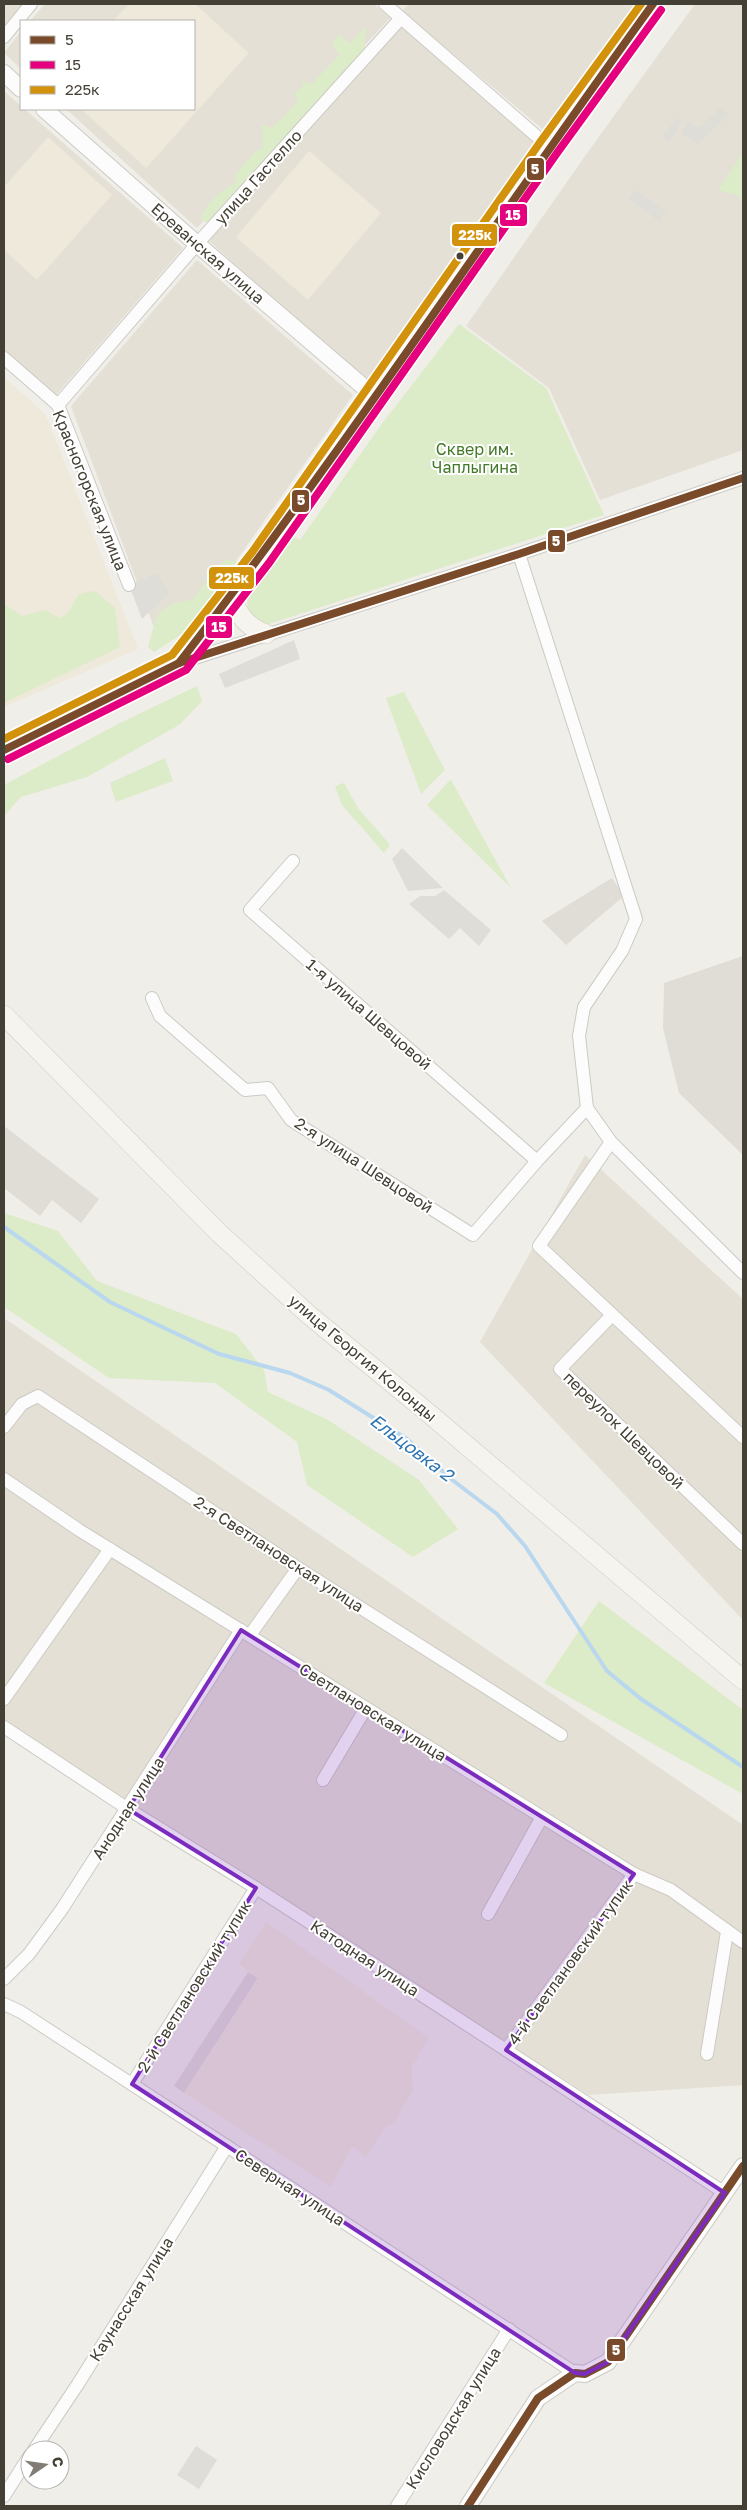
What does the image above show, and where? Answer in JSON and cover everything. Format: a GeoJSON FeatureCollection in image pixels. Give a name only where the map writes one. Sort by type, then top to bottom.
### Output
{"type":"FeatureCollection","features":[{"type":"Feature","properties":{"kind":"main road"},"geometry":{"type":"LineString","coordinates":[[4,750],[179,664],[231,597],[549,147],[653,4]]}},
{"type":"Feature","properties":{"kind":"main road"},"geometry":{"type":"LineString","coordinates":[[231,597],[238,614],[245,623],[266,634]]}},
{"type":"Feature","properties":{"kind":"main road","name":"улица Георгия Колонды"},"geometry":{"type":"LineString","coordinates":[[4,1014],[212,1226],[309,1314],[743,1680]]}},
{"type":"Feature","properties":{"kind":"street"},"geometry":{"type":"LineString","coordinates":[[4,36],[31,4]]}},
{"type":"Feature","properties":{"kind":"street"},"geometry":{"type":"LineString","coordinates":[[385,4],[400,12],[549,147]]}},
{"type":"Feature","properties":{"kind":"street","name":"улица Гастелло"},"geometry":{"type":"LineString","coordinates":[[58,405],[400,12]]}},
{"type":"Feature","properties":{"kind":"street"},"geometry":{"type":"LineString","coordinates":[[4,73],[20,88]]}},
{"type":"Feature","properties":{"kind":"street","name":"Ереванская улица"},"geometry":{"type":"LineString","coordinates":[[45,110],[197,244],[374,395]]}},
{"type":"Feature","properties":{"kind":"street","name":"Красногорская улица"},"geometry":{"type":"LineString","coordinates":[[4,358],[58,405],[128,585]]}},
{"type":"Feature","properties":{"kind":"street"},"geometry":{"type":"LineString","coordinates":[[179,664],[266,634],[519,554],[743,478]]}},
{"type":"Feature","properties":{"kind":"street"},"geometry":{"type":"LineString","coordinates":[[519,554],[636,919],[622,950],[584,1007],[579,1036],[587,1108],[611,1142],[743,1274]]}},
{"type":"Feature","properties":{"kind":"street","name":"1-я улица Шевцовой"},"geometry":{"type":"LineString","coordinates":[[293,861],[250,910],[537,1161]]}},
{"type":"Feature","properties":{"kind":"street","name":"2-я улица Шевцовой"},"geometry":{"type":"LineString","coordinates":[[152,998],[160,1016],[245,1090],[268,1088],[291,1120],[473,1235],[537,1161]]}},
{"type":"Feature","properties":{"kind":"street"},"geometry":{"type":"LineString","coordinates":[[537,1161],[587,1108]]}},
{"type":"Feature","properties":{"kind":"street"},"geometry":{"type":"LineString","coordinates":[[611,1142],[539,1246],[743,1437]]}},
{"type":"Feature","properties":{"kind":"street","name":"переулок Шевцовой"},"geometry":{"type":"LineString","coordinates":[[612,1314],[560,1368],[743,1544]]}},
{"type":"Feature","properties":{"kind":"street","name":"2-я Светлановская улица"},"geometry":{"type":"LineString","coordinates":[[4,1427],[22,1404],[38,1396],[298,1568],[561,1735]]}},
{"type":"Feature","properties":{"kind":"street","name":"Светлановская улица"},"geometry":{"type":"LineString","coordinates":[[4,1479],[110,1549],[634,1874],[672,1890],[743,1942]]}},
{"type":"Feature","properties":{"kind":"street"},"geometry":{"type":"LineString","coordinates":[[4,1699],[110,1549]]}},
{"type":"Feature","properties":{"kind":"street","name":"Анодная улица"},"geometry":{"type":"LineString","coordinates":[[4,1978],[29,1954],[62,1909],[246,1633],[298,1568]]}},
{"type":"Feature","properties":{"kind":"street"},"geometry":{"type":"LineString","coordinates":[[323,1780],[366,1708]]}},
{"type":"Feature","properties":{"kind":"street","name":"Катодная улица"},"geometry":{"type":"LineString","coordinates":[[4,1727],[128,1809],[256,1888],[725,2193]]}},
{"type":"Feature","properties":{"kind":"street"},"geometry":{"type":"LineString","coordinates":[[488,1914],[542,1817]]}},
{"type":"Feature","properties":{"kind":"street","name":"4-й Светлановский тупик"},"geometry":{"type":"LineString","coordinates":[[506,2050],[634,1874]]}},
{"type":"Feature","properties":{"kind":"street","name":"2-й Светлановский тупик"},"geometry":{"type":"LineString","coordinates":[[132,2084],[256,1888]]}},
{"type":"Feature","properties":{"kind":"street"},"geometry":{"type":"LineString","coordinates":[[707,2054],[727,1932]]}},
{"type":"Feature","properties":{"kind":"street","name":"Северная улица"},"geometry":{"type":"LineString","coordinates":[[4,2004],[21,2012],[575,2373]]}},
{"type":"Feature","properties":{"kind":"street","name":"Каунасская улица"},"geometry":{"type":"LineString","coordinates":[[41,2440],[78,2384],[227,2146]]}},
{"type":"Feature","properties":{"kind":"street"},"geometry":{"type":"LineString","coordinates":[[468,2506],[538,2398],[575,2373],[585,2374],[608,2362],[743,2166]]}},
{"type":"Feature","properties":{"kind":"street","name":"Кисловодская улица"},"geometry":{"type":"LineString","coordinates":[[397,2506],[509,2329]]}},
{"type":"Feature","properties":{"kind":"street"},"geometry":{"type":"LineString","coordinates":[[4,2496],[20,2471]]}},
{"type":"Feature","properties":{"kind":"highlighted area"},"geometry":{"type":"Polygon","coordinates":[[[241,1630],[634,1874],[506,2050],[725,2193],[608,2362],[585,2374],[575,2373],[132,2084],[256,1888],[128,1809],[241,1630]]]}},
{"type":"Feature","properties":{"kind":"shaded area"},"geometry":{"type":"Polygon","coordinates":[[[4,4],[25,4],[4,28],[4,4]]]}},
{"type":"Feature","properties":{"kind":"shaded area"},"geometry":{"type":"Polygon","coordinates":[[[45,4],[374,4],[390,18],[197,228],[67,110],[195,110],[195,20],[31,20],[45,4]]]}},
{"type":"Feature","properties":{"kind":"shaded area"},"geometry":{"type":"Polygon","coordinates":[[[129,4],[195,4],[249,53],[146,168],[82,110],[195,110],[195,20],[114,20],[129,4]]]}},
{"type":"Feature","properties":{"kind":"shaded area"},"geometry":{"type":"Polygon","coordinates":[[[409,4],[636,4],[545,131],[402,11],[409,4]]]}},
{"type":"Feature","properties":{"kind":"shaded area"},"geometry":{"type":"Polygon","coordinates":[[[695,4],[743,4],[743,450],[600,500],[549,388],[466,326],[590,149],[695,4]]]}},
{"type":"Feature","properties":{"kind":"shaded area"},"geometry":{"type":"Polygon","coordinates":[[[401,27],[540,145],[380,367],[368,378],[359,376],[208,240],[401,27]]]}},
{"type":"Feature","properties":{"kind":"shaded area"},"geometry":{"type":"Polygon","coordinates":[[[20,32],[20,68],[4,53],[20,32]]]}},
{"type":"Feature","properties":{"kind":"shaded area"},"geometry":{"type":"Polygon","coordinates":[[[4,91],[20,105],[20,110],[26,110],[183,248],[56,395],[4,350],[4,91]]]}},
{"type":"Feature","properties":{"kind":"shaded area"},"geometry":{"type":"Polygon","coordinates":[[[722,107],[728,115],[697,144],[681,133],[688,121],[699,128],[722,107]]]}},
{"type":"Feature","properties":{"kind":"shaded area"},"geometry":{"type":"Polygon","coordinates":[[[676,118],[682,122],[669,141],[663,137],[676,118]]]}},
{"type":"Feature","properties":{"kind":"shaded area"},"geometry":{"type":"Polygon","coordinates":[[[48,137],[112,195],[37,280],[4,250],[4,187],[48,137]]]}},
{"type":"Feature","properties":{"kind":"shaded area"},"geometry":{"type":"Polygon","coordinates":[[[309,151],[381,213],[308,300],[236,237],[309,151]]]}},
{"type":"Feature","properties":{"kind":"shaded area"},"geometry":{"type":"Polygon","coordinates":[[[635,190],[666,212],[659,221],[629,199],[635,190]]]}},
{"type":"Feature","properties":{"kind":"shaded area"},"geometry":{"type":"Polygon","coordinates":[[[197,260],[353,395],[226,575],[161,646],[71,406],[197,260]]]}},
{"type":"Feature","properties":{"kind":"shaded area"},"geometry":{"type":"Polygon","coordinates":[[[4,377],[44,413],[48,420],[138,649],[4,707],[4,377]]]}},
{"type":"Feature","properties":{"kind":"shaded area"},"geometry":{"type":"Polygon","coordinates":[[[157,573],[169,593],[142,619],[129,585],[157,573]]]}},
{"type":"Feature","properties":{"kind":"shaded area"},"geometry":{"type":"Polygon","coordinates":[[[294,640],[300,659],[225,688],[219,674],[294,640]]]}},
{"type":"Feature","properties":{"kind":"shaded area"},"geometry":{"type":"Polygon","coordinates":[[[402,848],[443,888],[408,891],[392,859],[402,848]]]}},
{"type":"Feature","properties":{"kind":"shaded area"},"geometry":{"type":"Polygon","coordinates":[[[612,878],[624,896],[566,945],[542,921],[612,878]]]}},
{"type":"Feature","properties":{"kind":"shaded area"},"geometry":{"type":"Polygon","coordinates":[[[444,890],[491,930],[479,946],[460,928],[449,939],[409,904],[420,896],[435,896],[444,890]]]}},
{"type":"Feature","properties":{"kind":"shaded area"},"geometry":{"type":"Polygon","coordinates":[[[743,956],[743,1155],[679,1093],[663,1028],[664,983],[743,956]]]}},
{"type":"Feature","properties":{"kind":"shaded area"},"geometry":{"type":"Polygon","coordinates":[[[4,1126],[99,1199],[81,1223],[52,1200],[40,1216],[4,1188],[4,1126]]]}},
{"type":"Feature","properties":{"kind":"shaded area"},"geometry":{"type":"Polygon","coordinates":[[[585,1155],[743,1299],[743,1620],[480,1342],[585,1155]]]}},
{"type":"Feature","properties":{"kind":"shaded area"},"geometry":{"type":"Polygon","coordinates":[[[4,1318],[743,1825],[743,2085],[589,2095],[4,1724],[4,1318]]]}},
{"type":"Feature","properties":{"kind":"shaded area"},"geometry":{"type":"Polygon","coordinates":[[[266,1922],[429,2038],[412,2067],[413,2090],[394,2122],[385,2127],[366,2157],[352,2146],[331,2187],[184,2093],[258,1979],[239,1964],[266,1922]]]}},
{"type":"Feature","properties":{"kind":"shaded area"},"geometry":{"type":"Polygon","coordinates":[[[248,1972],[258,1978],[184,2093],[174,2086],[248,1972]]]}},
{"type":"Feature","properties":{"kind":"shaded area"},"geometry":{"type":"Polygon","coordinates":[[[196,2446],[217,2460],[199,2489],[177,2475],[196,2446]]]}},
{"type":"Feature","properties":{"kind":"green space"},"geometry":{"type":"Polygon","coordinates":[[[364,29],[367,29],[364,42],[366,51],[209,223],[201,220],[210,203],[236,182],[236,173],[257,150],[263,148],[262,124],[272,128],[298,101],[294,94],[302,87],[303,82],[312,84],[339,55],[332,43],[339,34],[350,43],[364,29]]]}},
{"type":"Feature","properties":{"kind":"green space"},"geometry":{"type":"Polygon","coordinates":[[[743,153],[743,202],[737,195],[718,190],[743,153]]]}},
{"type":"Feature","properties":{"kind":"green space","name":"Сквер им. Чаплыгина"},"geometry":{"type":"Polygon","coordinates":[[[459,324],[546,388],[604,515],[269,624],[255,621],[247,609],[248,592],[291,535],[300,540],[381,425],[459,324]]]}},
{"type":"Feature","properties":{"kind":"green space"},"geometry":{"type":"Polygon","coordinates":[[[227,559],[237,562],[185,632],[154,652],[148,647],[156,619],[164,608],[192,600],[215,569],[227,559]]]}},
{"type":"Feature","properties":{"kind":"green space"},"geometry":{"type":"Polygon","coordinates":[[[95,591],[115,608],[120,647],[4,703],[4,604],[22,616],[45,610],[59,618],[67,614],[79,594],[95,591]]]}},
{"type":"Feature","properties":{"kind":"green space"},"geometry":{"type":"Polygon","coordinates":[[[197,686],[202,701],[179,725],[87,777],[21,797],[4,816],[4,785],[118,724],[197,686]]]}},
{"type":"Feature","properties":{"kind":"green space"},"geometry":{"type":"Polygon","coordinates":[[[404,692],[445,770],[421,794],[386,698],[404,692]]]}},
{"type":"Feature","properties":{"kind":"green space"},"geometry":{"type":"Polygon","coordinates":[[[165,758],[173,781],[116,802],[110,783],[165,758]]]}},
{"type":"Feature","properties":{"kind":"green space"},"geometry":{"type":"Polygon","coordinates":[[[451,780],[511,888],[427,805],[451,780]]]}},
{"type":"Feature","properties":{"kind":"green space"},"geometry":{"type":"Polygon","coordinates":[[[344,783],[358,808],[390,845],[384,853],[342,805],[335,786],[344,783]]]}},
{"type":"Feature","properties":{"kind":"green space"},"geometry":{"type":"Polygon","coordinates":[[[4,1213],[58,1231],[97,1281],[236,1334],[264,1370],[268,1392],[328,1420],[419,1480],[458,1529],[413,1557],[307,1485],[297,1442],[215,1383],[109,1378],[4,1307],[4,1213]]]}},
{"type":"Feature","properties":{"kind":"green space"},"geometry":{"type":"Polygon","coordinates":[[[599,1601],[743,1710],[743,1794],[544,1683],[599,1601]]]}},
{"type":"Feature","properties":{"kind":"waterway","name":"Ельцовка 2"},"geometry":{"type":"LineString","coordinates":[[4,1227],[110,1302],[219,1354],[290,1373],[329,1390],[407,1439],[451,1479],[497,1514],[525,1546],[607,1671],[641,1699],[743,1767]]}},
{"type":"Feature","properties":{"kind":"transit line","name":"225к"},"geometry":{"type":"LineString","coordinates":[[4,739],[172,655],[253,551],[541,141],[641,4]]}},
{"type":"Feature","properties":{"kind":"transit line","name":"5"},"geometry":{"type":"LineString","coordinates":[[179,663],[301,501],[653,4]]}},
{"type":"Feature","properties":{"kind":"transit line","name":"15"},"geometry":{"type":"LineString","coordinates":[[8,759],[186,670],[269,563],[557,153],[661,10]]}},
{"type":"Feature","properties":{"kind":"transit line","name":"5"},"geometry":{"type":"LineString","coordinates":[[4,750],[179,663],[519,554],[743,478]]}},
{"type":"Feature","properties":{"kind":"transit line","name":"5"},"geometry":{"type":"LineString","coordinates":[[468,2506],[538,2398],[575,2373],[585,2374],[608,2362],[743,2166]]}}]}
